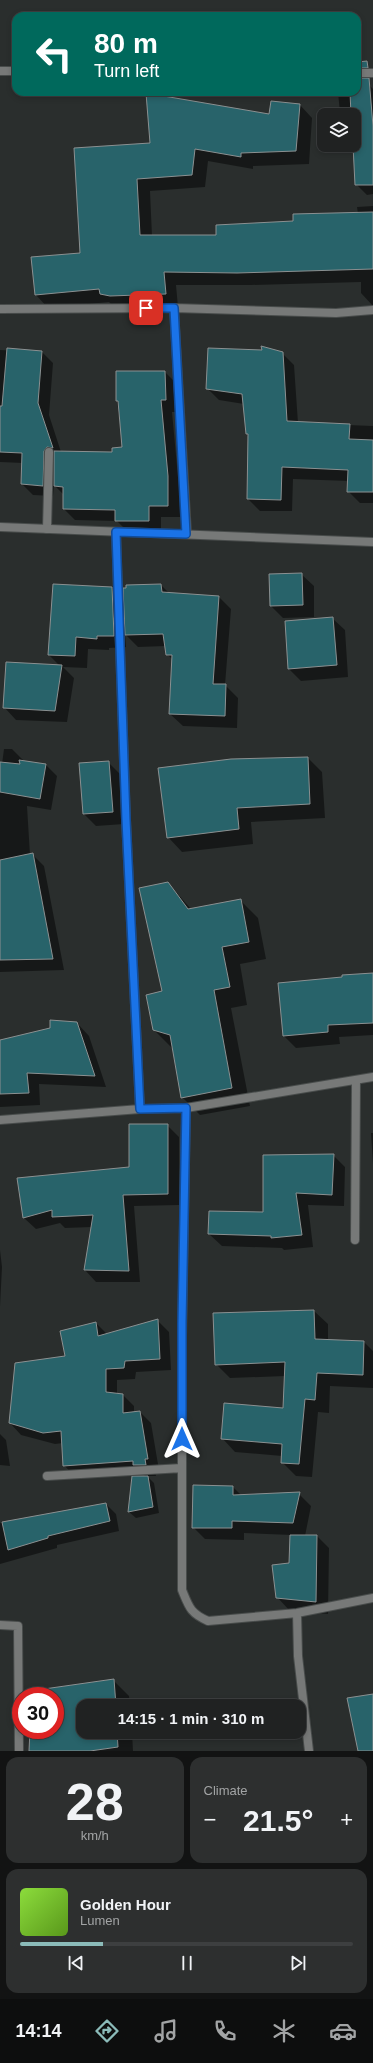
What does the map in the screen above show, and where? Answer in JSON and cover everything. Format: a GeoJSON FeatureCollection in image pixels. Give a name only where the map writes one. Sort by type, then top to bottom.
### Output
{"type":"FeatureCollection","features":[{"type":"Feature","properties":{"kind":"street"},"geometry":{"type":"LineString","coordinates":[[0,71],[12,72]]}},
{"type":"Feature","properties":{"kind":"street"},"geometry":{"type":"LineString","coordinates":[[361,73],[373,73]]}},
{"type":"Feature","properties":{"kind":"street"},"geometry":{"type":"LineString","coordinates":[[0,308],[174,308],[336,313],[373,310]]}},
{"type":"Feature","properties":{"kind":"street"},"geometry":{"type":"LineString","coordinates":[[174,308],[186,534]]}},
{"type":"Feature","properties":{"kind":"street"},"geometry":{"type":"LineString","coordinates":[[47,529],[50,452]]}},
{"type":"Feature","properties":{"kind":"street"},"geometry":{"type":"LineString","coordinates":[[0,527],[373,542]]}},
{"type":"Feature","properties":{"kind":"street"},"geometry":{"type":"LineString","coordinates":[[116,532],[126,820],[140,1109]]}},
{"type":"Feature","properties":{"kind":"street"},"geometry":{"type":"LineString","coordinates":[[0,1120],[140,1109],[186,1108],[373,1077]]}},
{"type":"Feature","properties":{"kind":"street"},"geometry":{"type":"LineString","coordinates":[[355,1240],[356,1080]]}},
{"type":"Feature","properties":{"kind":"street"},"geometry":{"type":"LineString","coordinates":[[186,1108],[182,1338],[182,1590],[189,1608],[197,1616],[208,1620],[297,1613],[373,1598]]}},
{"type":"Feature","properties":{"kind":"street"},"geometry":{"type":"LineString","coordinates":[[47,1476],[182,1468]]}},
{"type":"Feature","properties":{"kind":"street"},"geometry":{"type":"LineString","coordinates":[[297,1613],[298,1656],[309,1751]]}},
{"type":"Feature","properties":{"kind":"street"},"geometry":{"type":"LineString","coordinates":[[0,1625],[18,1626],[19,1751]]}},
{"type":"Feature","properties":{"kind":"building"},"geometry":{"type":"Polygon","coordinates":[[[367,61],[368,68],[361,68],[361,62],[367,61]]]}},
{"type":"Feature","properties":{"kind":"building"},"geometry":{"type":"Polygon","coordinates":[[[361,78],[369,78],[373,126],[373,185],[355,185],[353,152],[361,152],[361,108],[351,108],[350,96],[361,96],[361,78]]]}},
{"type":"Feature","properties":{"kind":"building"},"geometry":{"type":"Polygon","coordinates":[[[146,96],[164,96],[269,114],[271,101],[300,104],[296,151],[241,153],[241,157],[195,149],[192,175],[137,179],[140,235],[216,235],[216,225],[293,221],[293,214],[373,212],[373,269],[237,273],[164,272],[166,294],[110,296],[100,294],[99,289],[35,295],[31,257],[80,253],[74,148],[150,143],[146,96]]]}},
{"type":"Feature","properties":{"kind":"building"},"geometry":{"type":"Polygon","coordinates":[[[261,346],[283,352],[287,421],[350,424],[349,439],[373,440],[373,492],[347,492],[348,470],[282,467],[281,500],[247,499],[248,434],[246,434],[242,394],[206,389],[208,348],[262,350],[261,346]]]}},
{"type":"Feature","properties":{"kind":"building"},"geometry":{"type":"Polygon","coordinates":[[[7,348],[42,351],[38,403],[53,448],[47,447],[44,451],[43,486],[21,484],[22,453],[0,452],[0,406],[2,406],[7,348]]]}},
{"type":"Feature","properties":{"kind":"building"},"geometry":{"type":"Polygon","coordinates":[[[116,371],[165,371],[166,400],[161,400],[168,476],[168,506],[149,506],[149,521],[115,521],[115,510],[63,509],[63,487],[54,486],[54,451],[112,452],[112,448],[122,447],[118,401],[116,401],[116,371]]]}},
{"type":"Feature","properties":{"kind":"building"},"geometry":{"type":"Polygon","coordinates":[[[302,573],[303,605],[270,606],[269,574],[302,573]]]}},
{"type":"Feature","properties":{"kind":"building"},"geometry":{"type":"Polygon","coordinates":[[[53,584],[112,587],[114,636],[97,636],[97,639],[76,637],[75,656],[48,655],[53,584]]]}},
{"type":"Feature","properties":{"kind":"building"},"geometry":{"type":"Polygon","coordinates":[[[161,584],[162,592],[219,596],[213,684],[226,684],[225,716],[169,714],[172,655],[166,655],[163,634],[125,635],[123,588],[126,588],[126,585],[161,584]]]}},
{"type":"Feature","properties":{"kind":"building"},"geometry":{"type":"Polygon","coordinates":[[[333,617],[337,665],[288,669],[285,621],[333,617]]]}},
{"type":"Feature","properties":{"kind":"building"},"geometry":{"type":"Polygon","coordinates":[[[6,662],[62,665],[55,711],[3,708],[6,662]]]}},
{"type":"Feature","properties":{"kind":"building"},"geometry":{"type":"Polygon","coordinates":[[[308,757],[310,804],[237,808],[239,829],[167,838],[158,768],[231,759],[308,757]]]}},
{"type":"Feature","properties":{"kind":"building"},"geometry":{"type":"Polygon","coordinates":[[[19,760],[46,764],[40,799],[0,792],[0,762],[20,764],[19,760]]]}},
{"type":"Feature","properties":{"kind":"building"},"geometry":{"type":"Polygon","coordinates":[[[109,761],[113,812],[83,814],[79,763],[109,761]]]}},
{"type":"Feature","properties":{"kind":"building"},"geometry":{"type":"Polygon","coordinates":[[[33,853],[53,959],[0,960],[0,860],[33,853]]]}},
{"type":"Feature","properties":{"kind":"building"},"geometry":{"type":"Polygon","coordinates":[[[168,882],[188,909],[241,899],[249,942],[222,947],[230,987],[214,990],[232,1088],[181,1098],[170,1035],[153,1030],[146,995],[162,991],[139,888],[168,882]]]}},
{"type":"Feature","properties":{"kind":"building"},"geometry":{"type":"Polygon","coordinates":[[[373,973],[373,1023],[328,1025],[328,1032],[283,1036],[278,983],[342,977],[342,975],[373,973]]]}},
{"type":"Feature","properties":{"kind":"building"},"geometry":{"type":"Polygon","coordinates":[[[50,1020],[77,1022],[95,1076],[27,1073],[29,1093],[0,1094],[0,1040],[50,1028],[50,1020]]]}},
{"type":"Feature","properties":{"kind":"building"},"geometry":{"type":"Polygon","coordinates":[[[129,1124],[168,1124],[168,1194],[123,1195],[129,1271],[84,1270],[93,1215],[52,1217],[52,1210],[23,1218],[17,1178],[129,1167],[129,1124]]]}},
{"type":"Feature","properties":{"kind":"building"},"geometry":{"type":"Polygon","coordinates":[[[334,1154],[332,1195],[296,1193],[302,1235],[271,1238],[271,1236],[208,1234],[209,1211],[263,1212],[263,1155],[334,1154]]]}},
{"type":"Feature","properties":{"kind":"building"},"geometry":{"type":"Polygon","coordinates":[[[314,1310],[315,1339],[364,1341],[363,1375],[317,1373],[315,1400],[305,1399],[299,1464],[281,1463],[282,1444],[221,1439],[224,1403],[283,1408],[285,1362],[215,1365],[213,1313],[314,1310]]]}},
{"type":"Feature","properties":{"kind":"building"},"geometry":{"type":"Polygon","coordinates":[[[158,1319],[160,1359],[125,1361],[124,1368],[106,1369],[106,1392],[123,1394],[123,1413],[140,1411],[148,1459],[145,1459],[146,1465],[133,1465],[133,1461],[63,1466],[61,1431],[43,1433],[9,1423],[15,1363],[65,1356],[60,1331],[96,1322],[98,1336],[158,1319]]]}},
{"type":"Feature","properties":{"kind":"building"},"geometry":{"type":"Polygon","coordinates":[[[132,1476],[148,1476],[153,1507],[128,1512],[132,1476]]]}},
{"type":"Feature","properties":{"kind":"building"},"geometry":{"type":"Polygon","coordinates":[[[193,1485],[233,1486],[233,1495],[300,1492],[293,1523],[232,1521],[232,1528],[192,1528],[193,1485]]]}},
{"type":"Feature","properties":{"kind":"building"},"geometry":{"type":"Polygon","coordinates":[[[106,1503],[110,1521],[48,1536],[48,1538],[8,1550],[2,1522],[106,1503]]]}},
{"type":"Feature","properties":{"kind":"building"},"geometry":{"type":"Polygon","coordinates":[[[290,1535],[317,1535],[316,1602],[276,1598],[272,1565],[289,1563],[290,1535]]]}},
{"type":"Feature","properties":{"kind":"building"},"geometry":{"type":"Polygon","coordinates":[[[114,1679],[115,1699],[76,1699],[76,1739],[117,1739],[118,1747],[90,1751],[29,1751],[30,1739],[64,1739],[64,1687],[58,1687],[114,1679]]]}},
{"type":"Feature","properties":{"kind":"building"},"geometry":{"type":"Polygon","coordinates":[[[373,1694],[373,1751],[358,1751],[347,1698],[373,1694]]]}},
{"type":"Feature","properties":{"kind":"route"},"geometry":{"type":"LineString","coordinates":[[146,308],[174,308],[186,534],[116,532],[126,820],[140,1109],[186,1108],[182,1323],[182,1439]]}}]}
